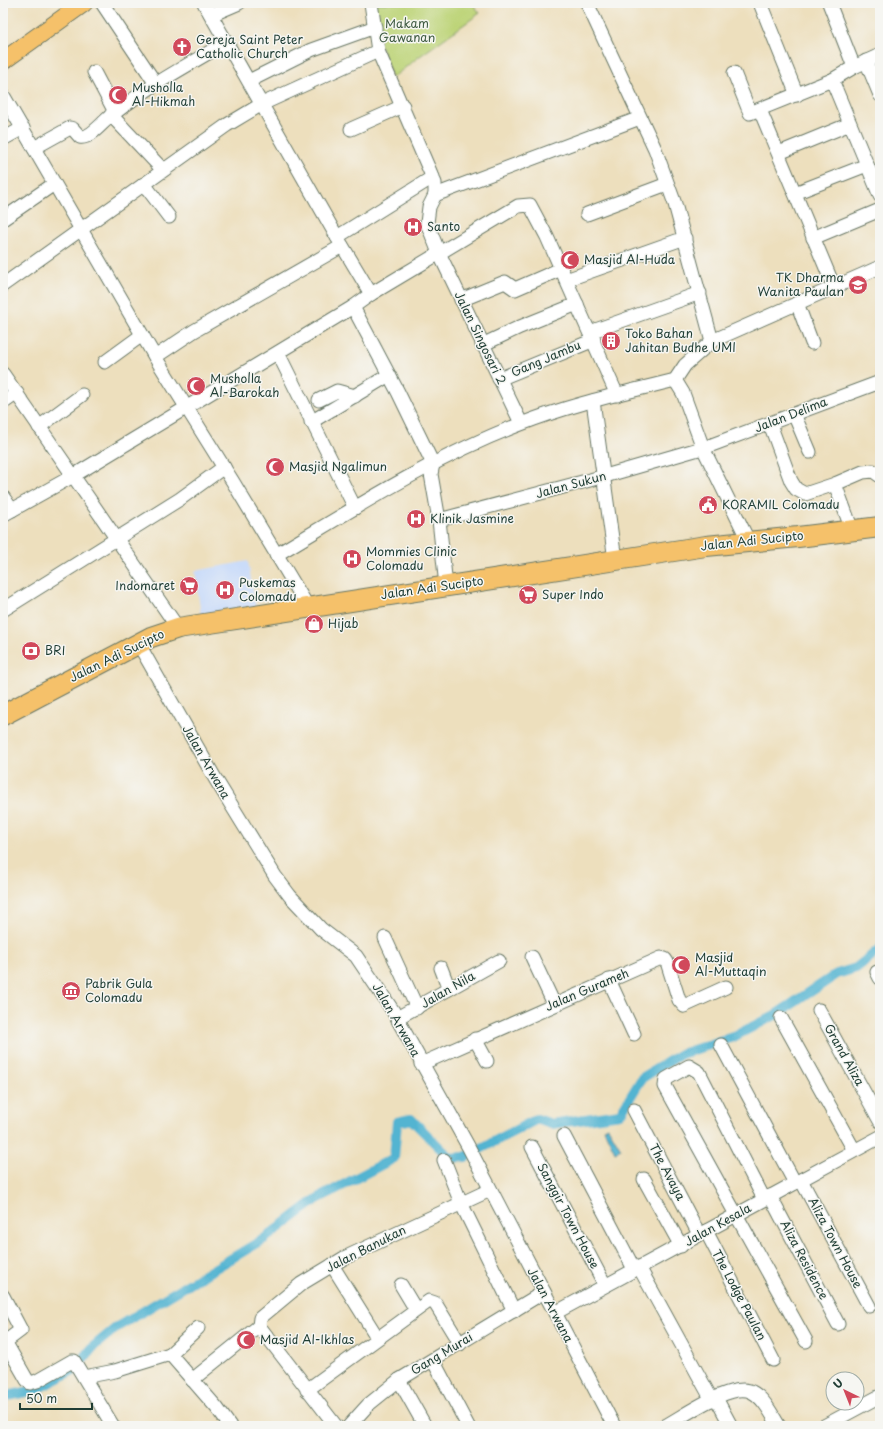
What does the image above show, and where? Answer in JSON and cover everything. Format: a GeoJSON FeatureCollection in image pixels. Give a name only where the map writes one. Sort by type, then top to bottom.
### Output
{"type":"FeatureCollection","features":[{"type":"Feature","properties":{"kind":"highway","name":"Jalan Adi Sucipto"},"geometry":{"type":"LineString","coordinates":[[3,715],[151,637],[178,628],[706,546],[880,527]]}},
{"type":"Feature","properties":{"kind":"main road"},"geometry":{"type":"LineString","coordinates":[[3,61],[84,3]]}},
{"type":"Feature","properties":{"kind":"street"},"geometry":{"type":"LineString","coordinates":[[102,3],[156,84]]}},
{"type":"Feature","properties":{"kind":"street"},"geometry":{"type":"LineString","coordinates":[[204,3],[371,294]]}},
{"type":"Feature","properties":{"kind":"street"},"geometry":{"type":"LineString","coordinates":[[211,15],[239,3]]}},
{"type":"Feature","properties":{"kind":"street"},"geometry":{"type":"LineString","coordinates":[[371,3],[378,51],[433,177],[436,190],[435,195],[640,118]]}},
{"type":"Feature","properties":{"kind":"street"},"geometry":{"type":"LineString","coordinates":[[587,3],[655,149],[685,238],[712,341]]}},
{"type":"Feature","properties":{"kind":"street"},"geometry":{"type":"LineString","coordinates":[[760,3],[796,95]]}},
{"type":"Feature","properties":{"kind":"street"},"geometry":{"type":"LineString","coordinates":[[828,3],[860,64],[880,94]]}},
{"type":"Feature","properties":{"kind":"street"},"geometry":{"type":"LineString","coordinates":[[249,81],[311,50],[375,27]]}},
{"type":"Feature","properties":{"kind":"street"},"geometry":{"type":"LineString","coordinates":[[34,148],[70,128],[73,128],[80,137],[87,136],[113,114],[156,84],[226,42]]}},
{"type":"Feature","properties":{"kind":"street"},"geometry":{"type":"LineString","coordinates":[[3,285],[227,125],[262,104],[378,51]]}},
{"type":"Feature","properties":{"kind":"street"},"geometry":{"type":"LineString","coordinates":[[755,112],[832,80],[860,64],[880,56]]}},
{"type":"Feature","properties":{"kind":"street"},"geometry":{"type":"LineString","coordinates":[[94,72],[113,114],[163,170]]}},
{"type":"Feature","properties":{"kind":"street"},"geometry":{"type":"LineString","coordinates":[[734,73],[779,153],[834,287]]}},
{"type":"Feature","properties":{"kind":"street"},"geometry":{"type":"LineString","coordinates":[[832,80],[880,196]]}},
{"type":"Feature","properties":{"kind":"street"},"geometry":{"type":"LineString","coordinates":[[3,95],[155,357],[187,406],[308,607]]}},
{"type":"Feature","properties":{"kind":"street"},"geometry":{"type":"LineString","coordinates":[[351,128],[403,106]]}},
{"type":"Feature","properties":{"kind":"street"},"geometry":{"type":"LineString","coordinates":[[779,153],[850,124]]}},
{"type":"Feature","properties":{"kind":"street"},"geometry":{"type":"LineString","coordinates":[[3,139],[23,128]]}},
{"type":"Feature","properties":{"kind":"street"},"geometry":{"type":"LineString","coordinates":[[796,193],[867,165]]}},
{"type":"Feature","properties":{"kind":"street"},"geometry":{"type":"LineString","coordinates":[[155,357],[340,241],[433,177]]}},
{"type":"Feature","properties":{"kind":"street"},"geometry":{"type":"LineString","coordinates":[[3,219],[54,184]]}},
{"type":"Feature","properties":{"kind":"street"},"geometry":{"type":"LineString","coordinates":[[144,184],[169,217]]}},
{"type":"Feature","properties":{"kind":"street"},"geometry":{"type":"LineString","coordinates":[[587,214],[667,184]]}},
{"type":"Feature","properties":{"kind":"street","name":"Jalan Singosari 2"},"geometry":{"type":"LineString","coordinates":[[435,195],[429,207],[427,223],[438,253],[521,423]]}},
{"type":"Feature","properties":{"kind":"street"},"geometry":{"type":"LineString","coordinates":[[3,497],[8,512],[73,476],[187,406],[278,353],[438,253],[518,206],[526,204],[532,206],[592,336],[617,395]]}},
{"type":"Feature","properties":{"kind":"street"},"geometry":{"type":"LineString","coordinates":[[813,238],[880,210]]}},
{"type":"Feature","properties":{"kind":"street"},"geometry":{"type":"LineString","coordinates":[[461,300],[505,282],[515,289],[685,238]]}},
{"type":"Feature","properties":{"kind":"street"},"geometry":{"type":"LineString","coordinates":[[276,555],[433,464],[485,438],[521,423],[560,410],[675,380],[685,365],[712,341],[880,267]]}},
{"type":"Feature","properties":{"kind":"street","name":"Gang Jambu"},"geometry":{"type":"LineString","coordinates":[[499,379],[592,336],[700,293]]}},
{"type":"Feature","properties":{"kind":"street"},"geometry":{"type":"LineString","coordinates":[[797,303],[812,343]]}},
{"type":"Feature","properties":{"kind":"street"},"geometry":{"type":"LineString","coordinates":[[482,345],[520,327],[577,304]]}},
{"type":"Feature","properties":{"kind":"street"},"geometry":{"type":"LineString","coordinates":[[353,307],[389,375],[433,464],[431,474],[439,520],[446,586]]}},
{"type":"Feature","properties":{"kind":"street"},"geometry":{"type":"LineString","coordinates":[[105,362],[142,335]]}},
{"type":"Feature","properties":{"kind":"street"},"geometry":{"type":"LineString","coordinates":[[278,353],[355,508]]}},
{"type":"Feature","properties":{"kind":"street"},"geometry":{"type":"LineString","coordinates":[[3,374],[73,476],[118,538],[178,628]]}},
{"type":"Feature","properties":{"kind":"street"},"geometry":{"type":"LineString","coordinates":[[311,422],[389,375]]}},
{"type":"Feature","properties":{"kind":"street"},"geometry":{"type":"LineString","coordinates":[[675,380],[683,393],[703,448],[749,542]]}},
{"type":"Feature","properties":{"kind":"street","name":"Jalan Delima"},"geometry":{"type":"LineString","coordinates":[[703,448],[880,382]]}},
{"type":"Feature","properties":{"kind":"street"},"geometry":{"type":"LineString","coordinates":[[319,400],[337,390],[355,396]]}},
{"type":"Feature","properties":{"kind":"street"},"geometry":{"type":"LineString","coordinates":[[3,403],[17,393]]}},
{"type":"Feature","properties":{"kind":"street"},"geometry":{"type":"LineString","coordinates":[[39,427],[82,395]]}},
{"type":"Feature","properties":{"kind":"street"},"geometry":{"type":"LineString","coordinates":[[593,401],[616,560]]}},
{"type":"Feature","properties":{"kind":"street"},"geometry":{"type":"LineString","coordinates":[[794,414],[810,452]]}},
{"type":"Feature","properties":{"kind":"street"},"geometry":{"type":"LineString","coordinates":[[770,424],[791,481],[796,489],[805,494],[835,484],[863,472],[872,471],[880,476]]}},
{"type":"Feature","properties":{"kind":"street","name":"Jalan Sukun"},"geometry":{"type":"LineString","coordinates":[[439,520],[605,476],[703,448]]}},
{"type":"Feature","properties":{"kind":"street"},"geometry":{"type":"LineString","coordinates":[[3,610],[118,538],[224,468]]}},
{"type":"Feature","properties":{"kind":"street"},"geometry":{"type":"LineString","coordinates":[[835,484],[852,530]]}},
{"type":"Feature","properties":{"kind":"street","name":"Jalan Arwana"},"geometry":{"type":"LineString","coordinates":[[138,644],[216,780],[275,876],[290,896],[321,929],[356,956],[397,1018],[421,1064],[468,1146],[614,1426]]}},
{"type":"Feature","properties":{"kind":"street"},"geometry":{"type":"LineString","coordinates":[[385,938],[417,1008]]}},
{"type":"Feature","properties":{"kind":"street"},"geometry":{"type":"LineString","coordinates":[[532,957],[554,1004]]}},
{"type":"Feature","properties":{"kind":"street","name":"Jalan Gurameh"},"geometry":{"type":"LineString","coordinates":[[421,1064],[554,1004],[662,958],[667,962],[679,1000],[684,1006],[726,987]]}},
{"type":"Feature","properties":{"kind":"street","name":"Jalan Nila"},"geometry":{"type":"LineString","coordinates":[[397,1018],[499,961]]}},
{"type":"Feature","properties":{"kind":"street"},"geometry":{"type":"LineString","coordinates":[[441,968],[449,989]]}},
{"type":"Feature","properties":{"kind":"street"},"geometry":{"type":"LineString","coordinates":[[609,980],[634,1034]]}},
{"type":"Feature","properties":{"kind":"street","name":"Grand Aliza"},"geometry":{"type":"LineString","coordinates":[[819,1010],[880,1121]]}},
{"type":"Feature","properties":{"kind":"street"},"geometry":{"type":"LineString","coordinates":[[781,1018],[854,1150]]}},
{"type":"Feature","properties":{"kind":"street"},"geometry":{"type":"LineString","coordinates":[[475,1039],[487,1061]]}},
{"type":"Feature","properties":{"kind":"street","name":"Aliza Town House"},"geometry":{"type":"LineString","coordinates":[[720,1045],[869,1306]]}},
{"type":"Feature","properties":{"kind":"street","name":"Aliza Residence"},"geometry":{"type":"LineString","coordinates":[[736,1214],[665,1086],[664,1082],[669,1076],[689,1066],[699,1072],[767,1198],[838,1324]]}},
{"type":"Feature","properties":{"kind":"street","name":"The Avaya"},"geometry":{"type":"LineString","coordinates":[[634,1110],[702,1233]]}},
{"type":"Feature","properties":{"kind":"street"},"geometry":{"type":"LineString","coordinates":[[564,1136],[637,1268],[731,1426]]}},
{"type":"Feature","properties":{"kind":"street","name":"Jalan Kesala"},"geometry":{"type":"LineString","coordinates":[[555,1313],[880,1137]]}},
{"type":"Feature","properties":{"kind":"street","name":"Sanggir Town House"},"geometry":{"type":"LineString","coordinates":[[532,1147],[605,1285]]}},
{"type":"Feature","properties":{"kind":"street"},"geometry":{"type":"LineString","coordinates":[[444,1160],[461,1203],[514,1311]]}},
{"type":"Feature","properties":{"kind":"street"},"geometry":{"type":"LineString","coordinates":[[644,1179],[681,1246]]}},
{"type":"Feature","properties":{"kind":"street","name":"Jalan Banukan"},"geometry":{"type":"LineString","coordinates":[[192,1380],[259,1326],[260,1318],[301,1284],[332,1265],[490,1190]]}},
{"type":"Feature","properties":{"kind":"street"},"geometry":{"type":"LineString","coordinates":[[736,1214],[806,1341]]}},
{"type":"Feature","properties":{"kind":"street","name":"The Lodge Paulan"},"geometry":{"type":"LineString","coordinates":[[702,1233],[773,1360]]}},
{"type":"Feature","properties":{"kind":"street"},"geometry":{"type":"LineString","coordinates":[[332,1265],[377,1337]]}},
{"type":"Feature","properties":{"kind":"street"},"geometry":{"type":"LineString","coordinates":[[401,1284],[416,1310]]}},
{"type":"Feature","properties":{"kind":"street","name":"Gang Murai"},"geometry":{"type":"LineString","coordinates":[[349,1426],[368,1405],[399,1380],[544,1292]]}},
{"type":"Feature","properties":{"kind":"street"},"geometry":{"type":"LineString","coordinates":[[3,1296],[21,1330],[4,1340],[27,1380],[30,1383],[37,1381],[74,1361],[113,1426]]}},
{"type":"Feature","properties":{"kind":"street"},"geometry":{"type":"LineString","coordinates":[[307,1390],[377,1337],[429,1301],[435,1302],[460,1344]]}},
{"type":"Feature","properties":{"kind":"street"},"geometry":{"type":"LineString","coordinates":[[259,1326],[336,1426]]}},
{"type":"Feature","properties":{"kind":"street"},"geometry":{"type":"LineString","coordinates":[[83,1375],[115,1371],[170,1354],[198,1328]]}},
{"type":"Feature","properties":{"kind":"street"},"geometry":{"type":"LineString","coordinates":[[170,1354],[217,1408],[230,1426]]}},
{"type":"Feature","properties":{"kind":"street"},"geometry":{"type":"LineString","coordinates":[[435,1364],[468,1426]]}},
{"type":"Feature","properties":{"kind":"street"},"geometry":{"type":"LineString","coordinates":[[399,1380],[424,1426]]}},
{"type":"Feature","properties":{"kind":"street"},"geometry":{"type":"LineString","coordinates":[[674,1424],[714,1399],[737,1390],[746,1390],[754,1393],[779,1426]]}},
{"type":"Feature","properties":{"kind":"street"},"geometry":{"type":"LineString","coordinates":[[824,1426],[880,1396]]}},
{"type":"Feature","properties":{"kind":"shaded area","name":"Puskemas Colomadu"},"geometry":{"type":"Polygon","coordinates":[[[248,561],[256,608],[201,616],[195,571],[248,561]]]}},
{"type":"Feature","properties":{"kind":"green space","name":"Makam Gawanan"},"geometry":{"type":"Polygon","coordinates":[[[375,3],[472,3],[480,13],[392,78],[380,44],[375,3]]]}},
{"type":"Feature","properties":{"kind":"water"},"geometry":{"type":"Polygon","coordinates":[[[608,1127],[621,1149],[615,1152],[604,1129],[608,1127]]]}},
{"type":"Feature","properties":{"kind":"waterway"},"geometry":{"type":"LineString","coordinates":[[3,1397],[35,1390],[75,1369],[94,1346],[117,1327],[264,1239],[317,1199],[394,1158],[397,1122],[411,1119],[450,1158],[465,1157],[537,1119],[551,1124],[620,1114],[642,1078],[681,1054],[733,1037],[777,1014],[837,974],[856,968],[880,949]]}},
{"type":"Feature","properties":{"kind":"place","name":"Gereja Saint Peter Catholic Church"},"geometry":{"type":"Point","coordinates":[182,47]}},
{"type":"Feature","properties":{"kind":"place","name":"Musholla Al-Hikmah"},"geometry":{"type":"Point","coordinates":[118,95]}},
{"type":"Feature","properties":{"kind":"place","name":"Santo"},"geometry":{"type":"Point","coordinates":[413,227]}},
{"type":"Feature","properties":{"kind":"place","name":"Masjid Al-Huda"},"geometry":{"type":"Point","coordinates":[570,260]}},
{"type":"Feature","properties":{"kind":"place","name":"TK Dharma Wanita Paulan"},"geometry":{"type":"Point","coordinates":[858,285]}},
{"type":"Feature","properties":{"kind":"place","name":"Toko Bahan Jahitan Budhe UMI"},"geometry":{"type":"Point","coordinates":[611,341]}},
{"type":"Feature","properties":{"kind":"place","name":"Musholla Al-Barokah"},"geometry":{"type":"Point","coordinates":[196,386]}},
{"type":"Feature","properties":{"kind":"place","name":"Masjid Ngalimun"},"geometry":{"type":"Point","coordinates":[275,467]}},
{"type":"Feature","properties":{"kind":"place","name":"KORAMIL Colomadu"},"geometry":{"type":"Point","coordinates":[708,505]}},
{"type":"Feature","properties":{"kind":"place","name":"Klinik Jasmine"},"geometry":{"type":"Point","coordinates":[416,519]}},
{"type":"Feature","properties":{"kind":"place","name":"Mommies Clinic Colomadu"},"geometry":{"type":"Point","coordinates":[352,559]}},
{"type":"Feature","properties":{"kind":"place","name":"Indomaret"},"geometry":{"type":"Point","coordinates":[189,586]}},
{"type":"Feature","properties":{"kind":"place","name":"Puskemas Colomadu"},"geometry":{"type":"Point","coordinates":[225,590]}},
{"type":"Feature","properties":{"kind":"place","name":"Super Indo"},"geometry":{"type":"Point","coordinates":[528,595]}},
{"type":"Feature","properties":{"kind":"place","name":"Hijab"},"geometry":{"type":"Point","coordinates":[314,624]}},
{"type":"Feature","properties":{"kind":"place","name":"BRI"},"geometry":{"type":"Point","coordinates":[31,651]}},
{"type":"Feature","properties":{"kind":"place","name":"Masjid Al-Muttaqin"},"geometry":{"type":"Point","coordinates":[681,965]}},
{"type":"Feature","properties":{"kind":"place","name":"Pabrik Gula Colomadu"},"geometry":{"type":"Point","coordinates":[71,991]}},
{"type":"Feature","properties":{"kind":"place","name":"Masjid Al-Ikhlas"},"geometry":{"type":"Point","coordinates":[246,1340]}}]}
